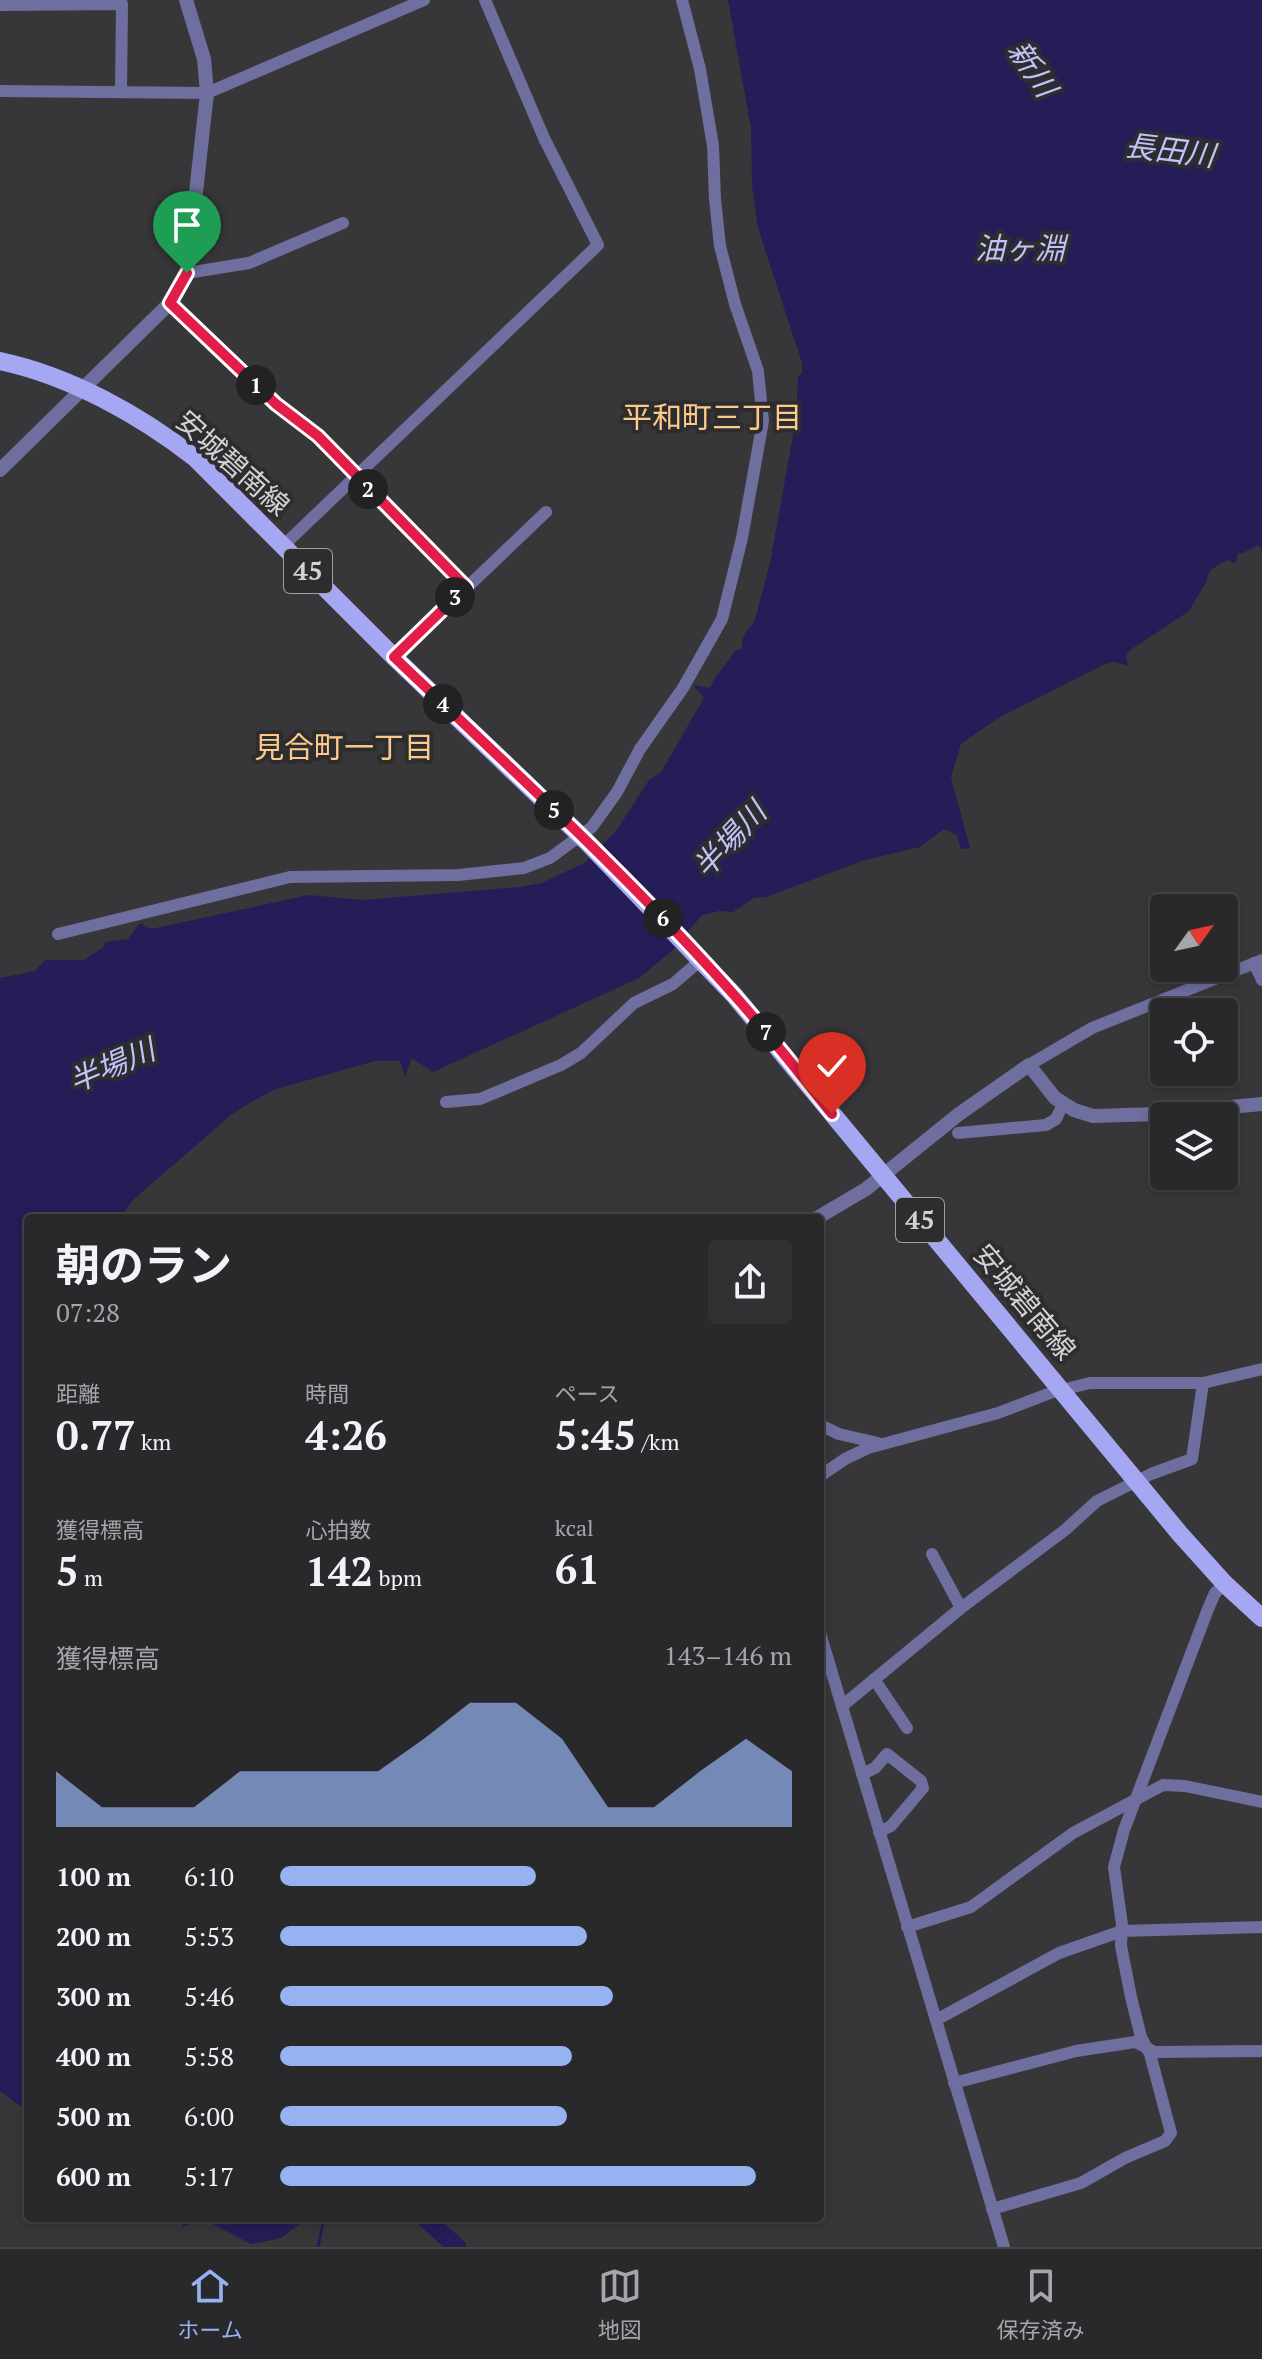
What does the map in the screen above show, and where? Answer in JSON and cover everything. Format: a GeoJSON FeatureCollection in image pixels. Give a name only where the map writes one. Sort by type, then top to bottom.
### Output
{"type":"FeatureCollection","features":[{"type":"Feature","properties":{"kind":"main road","name":"安城碧南線"},"geometry":{"type":"LineString","coordinates":[[0,361],[81,389],[119,407],[167,436],[195,458],[394,657],[584,839],[702,959],[768,1034],[1137,1482],[1225,1584],[1262,1618]]}},
{"type":"Feature","properties":{"kind":"street"},"geometry":{"type":"LineString","coordinates":[[0,470],[170,303],[187,273],[207,93],[204,59],[186,0]]}},
{"type":"Feature","properties":{"kind":"street"},"geometry":{"type":"LineString","coordinates":[[0,91],[207,93],[424,0]]}},
{"type":"Feature","properties":{"kind":"street"},"geometry":{"type":"LineString","coordinates":[[283,546],[598,245],[544,138],[485,0]]}},
{"type":"Feature","properties":{"kind":"street"},"geometry":{"type":"LineString","coordinates":[[58,934],[290,877],[458,875],[524,868],[584,839],[617,792],[640,749],[683,688],[722,619],[742,538],[763,421],[758,371],[735,304],[720,246],[713,146],[700,69],[682,0]]}},
{"type":"Feature","properties":{"kind":"street"},"geometry":{"type":"LineString","coordinates":[[0,5],[122,4],[121,92]]}},
{"type":"Feature","properties":{"kind":"street"},"geometry":{"type":"LineString","coordinates":[[187,273],[249,263],[343,223]]}},
{"type":"Feature","properties":{"kind":"street"},"geometry":{"type":"LineString","coordinates":[[170,303],[276,404],[318,436],[466,587]]}},
{"type":"Feature","properties":{"kind":"street"},"geometry":{"type":"LineString","coordinates":[[394,657],[546,512]]}},
{"type":"Feature","properties":{"kind":"street"},"geometry":{"type":"LineString","coordinates":[[446,1102],[480,1099],[561,1065],[581,1053],[634,1003],[673,984],[702,959]]}},
{"type":"Feature","properties":{"kind":"street"},"geometry":{"type":"LineString","coordinates":[[824,1214],[852,1198],[959,1114],[1029,1065],[1092,1028],[1258,962],[1262,980]]}},
{"type":"Feature","properties":{"kind":"street"},"geometry":{"type":"LineString","coordinates":[[1029,1065],[1045,1088],[1063,1104],[1084,1114],[1106,1117],[1262,1104]]}},
{"type":"Feature","properties":{"kind":"street"},"geometry":{"type":"LineString","coordinates":[[958,1133],[1046,1125],[1056,1119],[1063,1104]]}},
{"type":"Feature","properties":{"kind":"street"},"geometry":{"type":"LineString","coordinates":[[824,1473],[845,1459],[883,1444],[998,1413],[1090,1383],[1203,1383],[1262,1369]]}},
{"type":"Feature","properties":{"kind":"street"},"geometry":{"type":"LineString","coordinates":[[842,1706],[961,1608],[1065,1530],[1097,1501],[1151,1474],[1192,1459],[1203,1383]]}},
{"type":"Feature","properties":{"kind":"street"},"geometry":{"type":"LineString","coordinates":[[824,1427],[856,1439],[883,1444]]}},
{"type":"Feature","properties":{"kind":"street"},"geometry":{"type":"LineString","coordinates":[[932,1554],[961,1608]]}},
{"type":"Feature","properties":{"kind":"street"},"geometry":{"type":"LineString","coordinates":[[992,2209],[1081,2183],[1169,2138],[1171,2127],[1131,1997],[1121,1946],[1114,1867],[1124,1830],[1208,1609],[1215,1593],[1225,1584]]}},
{"type":"Feature","properties":{"kind":"street"},"geometry":{"type":"LineString","coordinates":[[824,1646],[1004,2247]]}},
{"type":"Feature","properties":{"kind":"street"},"geometry":{"type":"LineString","coordinates":[[874,1679],[907,1728]]}},
{"type":"Feature","properties":{"kind":"street"},"geometry":{"type":"LineString","coordinates":[[862,1774],[875,1768],[887,1754],[921,1781],[923,1788],[891,1826],[879,1832]]}},
{"type":"Feature","properties":{"kind":"street"},"geometry":{"type":"LineString","coordinates":[[907,1927],[971,1907],[1073,1833],[1163,1785],[1262,1802]]}},
{"type":"Feature","properties":{"kind":"street"},"geometry":{"type":"LineString","coordinates":[[936,2020],[1059,1953],[1122,1931],[1262,1927]]}},
{"type":"Feature","properties":{"kind":"street"},"geometry":{"type":"LineString","coordinates":[[954,2083],[1076,2051],[1135,2042],[1155,2052],[1262,2051]]}},
{"type":"Feature","properties":{"kind":"water","name":"油ヶ淵"},"geometry":{"type":"Polygon","coordinates":[[[728,0],[1262,0],[1262,550],[1258,545],[1238,553],[1235,563],[1227,560],[1210,570],[1189,611],[1130,650],[1126,656],[1128,666],[1115,662],[1105,664],[998,718],[961,744],[951,777],[970,848],[961,849],[957,835],[944,829],[920,847],[865,860],[766,897],[754,898],[733,912],[702,915],[673,950],[639,978],[433,1072],[412,1058],[405,1077],[400,1061],[375,1061],[276,1089],[232,1114],[133,1200],[123,1214],[24,1214],[24,2109],[0,2091],[0,978],[35,971],[45,960],[84,960],[103,947],[105,942],[128,939],[140,923],[151,929],[309,895],[362,900],[542,883],[586,862],[616,831],[649,780],[661,772],[704,698],[693,685],[710,688],[735,651],[742,649],[745,634],[754,623],[770,563],[796,419],[798,377],[802,373],[802,363],[758,228],[752,186],[751,128],[728,0]]]}},
{"type":"Feature","properties":{"kind":"water"},"geometry":{"type":"Polygon","coordinates":[[[209,2222],[302,2222],[281,2238],[251,2244],[209,2222]]]}},
{"type":"Feature","properties":{"kind":"waterway"},"geometry":{"type":"LineString","coordinates":[[318,2247],[323,2222]]}},
{"type":"Feature","properties":{"kind":"waterway","name":"半場川"},"geometry":{"type":"LineString","coordinates":[[429,2222],[457,2247]]}},
{"type":"Feature","properties":{"kind":"district","name":"平和町三丁目"},"geometry":{"type":"Point","coordinates":[712,418]}},
{"type":"Feature","properties":{"kind":"district","name":"見合町一丁目"},"geometry":{"type":"Point","coordinates":[344,748]}},
{"type":"Feature","properties":{"kind":"route"},"geometry":{"type":"LineString","coordinates":[[187,273],[170,303],[276,404],[318,436],[466,587],[394,657],[665,921],[751,1014],[832,1114]]}},
{"type":"Feature","properties":{"kind":"water label","name":"新川"},"geometry":{"type":"Point","coordinates":[1032,69]}},
{"type":"Feature","properties":{"kind":"water label","name":"長田川"},"geometry":{"type":"Point","coordinates":[1170,151]}}]}
